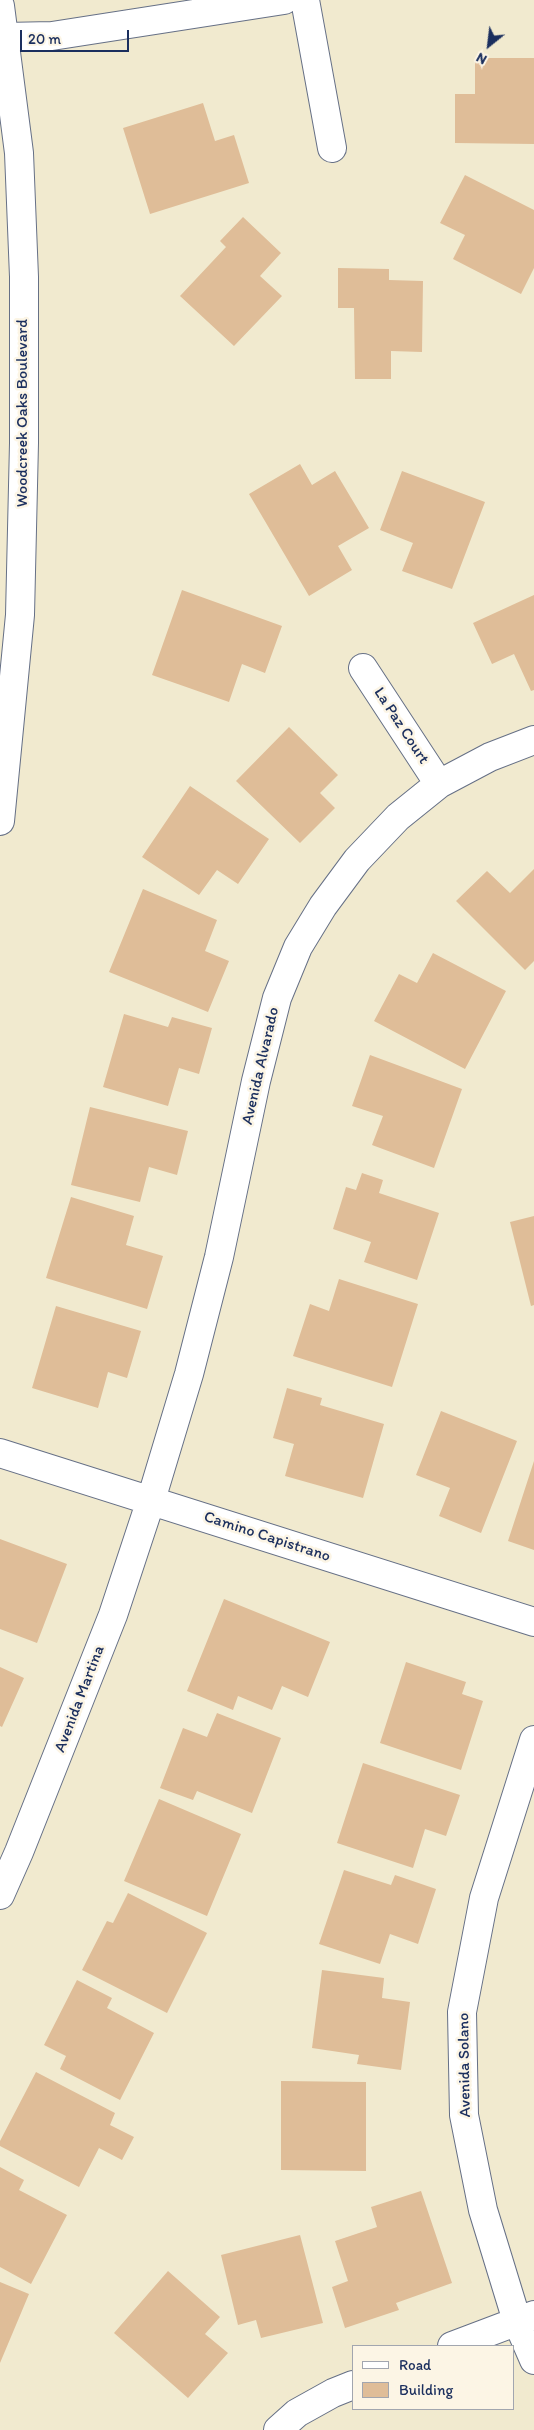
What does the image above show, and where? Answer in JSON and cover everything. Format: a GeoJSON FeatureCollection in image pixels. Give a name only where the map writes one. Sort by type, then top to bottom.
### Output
{"type":"FeatureCollection","features":[{"type":"Feature","properties":{"kind":"street"},"geometry":{"type":"LineString","coordinates":[[2,38],[52,36],[284,0]]}},
{"type":"Feature","properties":{"kind":"street"},"geometry":{"type":"LineString","coordinates":[[305,0],[332,148]]}},
{"type":"Feature","properties":{"kind":"street","name":"Woodcreek Oaks Boulevard"},"geometry":{"type":"LineString","coordinates":[[0,6],[2,38],[19,154],[24,277],[24,443],[20,615],[0,821]]}},
{"type":"Feature","properties":{"kind":"street","name":"La Paz Court"},"geometry":{"type":"LineString","coordinates":[[363,668],[439,784]]}},
{"type":"Feature","properties":{"kind":"street","name":"Avenida Alvarado"},"geometry":{"type":"LineString","coordinates":[[151,1500],[189,1374],[214,1275],[256,1081],[277,998],[298,946],[323,906],[357,860],[398,817],[439,784],[490,757],[534,740]]}},
{"type":"Feature","properties":{"kind":"street","name":"Camino Capistrano"},"geometry":{"type":"LineString","coordinates":[[0,1453],[534,1622]]}},
{"type":"Feature","properties":{"kind":"street","name":"Avenida Martina"},"geometry":{"type":"LineString","coordinates":[[0,1894],[19,1852],[112,1615],[151,1500]]}},
{"type":"Feature","properties":{"kind":"street","name":"Avenida Solano"},"geometry":{"type":"LineString","coordinates":[[534,1740],[484,1898],[462,2012],[464,2115],[482,2210],[525,2318],[534,2360]]}},
{"type":"Feature","properties":{"kind":"street"},"geometry":{"type":"LineString","coordinates":[[455,2345],[525,2318]]}},
{"type":"Feature","properties":{"kind":"street"},"geometry":{"type":"LineString","coordinates":[[278,2430],[297,2413],[333,2393],[352,2386]]}},
{"type":"Feature","properties":{"kind":"building"},"geometry":{"type":"Polygon","coordinates":[[[475,58],[534,58],[534,144],[455,143],[455,94],[475,94],[475,58]]]}},
{"type":"Feature","properties":{"kind":"building"},"geometry":{"type":"Polygon","coordinates":[[[203,103],[215,141],[234,135],[249,183],[150,214],[123,128],[203,103]]]}},
{"type":"Feature","properties":{"kind":"building"},"geometry":{"type":"Polygon","coordinates":[[[465,175],[534,210],[534,268],[521,294],[453,259],[465,235],[440,223],[465,175]]]}},
{"type":"Feature","properties":{"kind":"building"},"geometry":{"type":"Polygon","coordinates":[[[243,217],[281,253],[260,276],[282,296],[234,346],[180,296],[226,247],[220,241],[243,217]]]}},
{"type":"Feature","properties":{"kind":"building"},"geometry":{"type":"Polygon","coordinates":[[[338,268],[389,269],[389,280],[423,281],[422,352],[391,351],[391,379],[355,379],[354,308],[338,308],[338,268]]]}},
{"type":"Feature","properties":{"kind":"building"},"geometry":{"type":"Polygon","coordinates":[[[300,464],[312,485],[335,471],[369,528],[338,546],[352,570],[309,596],[249,494],[300,464]]]}},
{"type":"Feature","properties":{"kind":"building"},"geometry":{"type":"Polygon","coordinates":[[[402,471],[485,502],[452,589],[402,571],[413,543],[380,530],[402,471]]]}},
{"type":"Feature","properties":{"kind":"building"},"geometry":{"type":"Polygon","coordinates":[[[182,590],[282,626],[265,673],[242,664],[229,702],[152,675],[182,590]]]}},
{"type":"Feature","properties":{"kind":"building"},"geometry":{"type":"Polygon","coordinates":[[[534,595],[534,690],[531,691],[514,654],[492,664],[473,623],[534,595]]]}},
{"type":"Feature","properties":{"kind":"building"},"geometry":{"type":"Polygon","coordinates":[[[289,727],[338,775],[320,793],[335,808],[300,843],[236,781],[289,727]]]}},
{"type":"Feature","properties":{"kind":"building"},"geometry":{"type":"Polygon","coordinates":[[[190,786],[269,839],[238,884],[217,870],[199,895],[142,857],[190,786]]]}},
{"type":"Feature","properties":{"kind":"building"},"geometry":{"type":"Polygon","coordinates":[[[534,869],[534,961],[525,970],[456,901],[487,871],[510,893],[534,869]]]}},
{"type":"Feature","properties":{"kind":"building"},"geometry":{"type":"Polygon","coordinates":[[[143,889],[217,920],[205,951],[229,961],[208,1012],[109,972],[143,889]]]}},
{"type":"Feature","properties":{"kind":"building"},"geometry":{"type":"Polygon","coordinates":[[[433,953],[506,991],[465,1069],[374,1021],[399,974],[417,983],[433,953]]]}},
{"type":"Feature","properties":{"kind":"building"},"geometry":{"type":"Polygon","coordinates":[[[124,1014],[168,1027],[172,1017],[212,1028],[199,1074],[179,1068],[168,1106],[103,1087],[124,1014]]]}},
{"type":"Feature","properties":{"kind":"building"},"geometry":{"type":"Polygon","coordinates":[[[370,1055],[462,1089],[434,1168],[372,1145],[383,1116],[352,1106],[370,1055]]]}},
{"type":"Feature","properties":{"kind":"building"},"geometry":{"type":"Polygon","coordinates":[[[90,1107],[188,1131],[177,1175],[149,1167],[140,1202],[71,1185],[90,1107]]]}},
{"type":"Feature","properties":{"kind":"building"},"geometry":{"type":"Polygon","coordinates":[[[362,1173],[383,1180],[379,1193],[439,1213],[417,1280],[364,1262],[371,1242],[333,1229],[346,1187],[356,1190],[362,1173]]]}},
{"type":"Feature","properties":{"kind":"building"},"geometry":{"type":"Polygon","coordinates":[[[71,1197],[134,1216],[126,1245],[163,1256],[147,1309],[46,1278],[71,1197]]]}},
{"type":"Feature","properties":{"kind":"building"},"geometry":{"type":"Polygon","coordinates":[[[534,1216],[534,1305],[531,1306],[510,1222],[534,1216]]]}},
{"type":"Feature","properties":{"kind":"building"},"geometry":{"type":"Polygon","coordinates":[[[339,1279],[418,1304],[392,1387],[293,1356],[310,1304],[329,1311],[339,1279]]]}},
{"type":"Feature","properties":{"kind":"building"},"geometry":{"type":"Polygon","coordinates":[[[56,1306],[141,1331],[127,1378],[108,1372],[98,1408],[32,1388],[56,1306]]]}},
{"type":"Feature","properties":{"kind":"building"},"geometry":{"type":"Polygon","coordinates":[[[287,1388],[322,1398],[320,1405],[384,1424],[363,1498],[285,1476],[294,1444],[273,1438],[287,1388]]]}},
{"type":"Feature","properties":{"kind":"building"},"geometry":{"type":"Polygon","coordinates":[[[441,1411],[517,1441],[481,1533],[439,1516],[450,1488],[416,1475],[441,1411]]]}},
{"type":"Feature","properties":{"kind":"building"},"geometry":{"type":"Polygon","coordinates":[[[534,1461],[534,1550],[508,1541],[534,1461]]]}},
{"type":"Feature","properties":{"kind":"building"},"geometry":{"type":"Polygon","coordinates":[[[0,1539],[67,1564],[37,1643],[0,1629],[0,1539]]]}},
{"type":"Feature","properties":{"kind":"building"},"geometry":{"type":"Polygon","coordinates":[[[224,1599],[330,1642],[308,1697],[282,1686],[272,1710],[238,1696],[233,1710],[187,1691],[224,1599]]]}},
{"type":"Feature","properties":{"kind":"building"},"geometry":{"type":"Polygon","coordinates":[[[406,1662],[466,1682],[462,1694],[483,1701],[461,1770],[380,1743],[406,1662]]]}},
{"type":"Feature","properties":{"kind":"building"},"geometry":{"type":"Polygon","coordinates":[[[0,1667],[24,1678],[2,1727],[0,1726],[0,1667]]]}},
{"type":"Feature","properties":{"kind":"building"},"geometry":{"type":"Polygon","coordinates":[[[217,1713],[281,1738],[252,1813],[197,1791],[193,1800],[160,1788],[183,1728],[207,1737],[217,1713]]]}},
{"type":"Feature","properties":{"kind":"building"},"geometry":{"type":"Polygon","coordinates":[[[363,1763],[460,1795],[446,1836],[425,1829],[413,1868],[337,1843],[363,1763]]]}},
{"type":"Feature","properties":{"kind":"building"},"geometry":{"type":"Polygon","coordinates":[[[159,1799],[241,1834],[207,1916],[124,1881],[159,1799]]]}},
{"type":"Feature","properties":{"kind":"building"},"geometry":{"type":"Polygon","coordinates":[[[344,1870],[391,1885],[395,1875],[436,1889],[418,1944],[390,1934],[380,1964],[319,1944],[344,1870]]]}},
{"type":"Feature","properties":{"kind":"building"},"geometry":{"type":"Polygon","coordinates":[[[128,1893],[207,1933],[167,2013],[82,1970],[107,1921],[113,1923],[128,1893]]]}},
{"type":"Feature","properties":{"kind":"building"},"geometry":{"type":"Polygon","coordinates":[[[322,1970],[384,1978],[382,1998],[410,2002],[401,2070],[357,2064],[359,2055],[312,2048],[322,1970]]]}},
{"type":"Feature","properties":{"kind":"building"},"geometry":{"type":"Polygon","coordinates":[[[77,1980],[112,1998],[107,2008],[154,2033],[120,2100],[60,2069],[66,2056],[44,2045],[77,1980]]]}},
{"type":"Feature","properties":{"kind":"building"},"geometry":{"type":"Polygon","coordinates":[[[36,2072],[115,2113],[110,2125],[134,2137],[122,2160],[99,2148],[79,2187],[0,2146],[0,2141],[36,2072]]]}},
{"type":"Feature","properties":{"kind":"building"},"geometry":{"type":"Polygon","coordinates":[[[281,2081],[366,2082],[366,2171],[281,2170],[281,2081]]]}},
{"type":"Feature","properties":{"kind":"building"},"geometry":{"type":"Polygon","coordinates":[[[0,2167],[24,2180],[19,2190],[67,2215],[31,2284],[0,2267],[0,2167]]]}},
{"type":"Feature","properties":{"kind":"building"},"geometry":{"type":"Polygon","coordinates":[[[421,2191],[452,2283],[396,2303],[399,2310],[345,2328],[332,2287],[348,2281],[335,2241],[377,2227],[371,2207],[421,2191]]]}},
{"type":"Feature","properties":{"kind":"building"},"geometry":{"type":"Polygon","coordinates":[[[300,2235],[323,2323],[261,2338],[256,2320],[238,2325],[221,2255],[300,2235]]]}},
{"type":"Feature","properties":{"kind":"building"},"geometry":{"type":"Polygon","coordinates":[[[168,2271],[220,2317],[205,2334],[228,2353],[188,2398],[114,2333],[168,2271]]]}},
{"type":"Feature","properties":{"kind":"building"},"geometry":{"type":"Polygon","coordinates":[[[0,2282],[29,2294],[0,2363],[0,2282]]]}}]}
